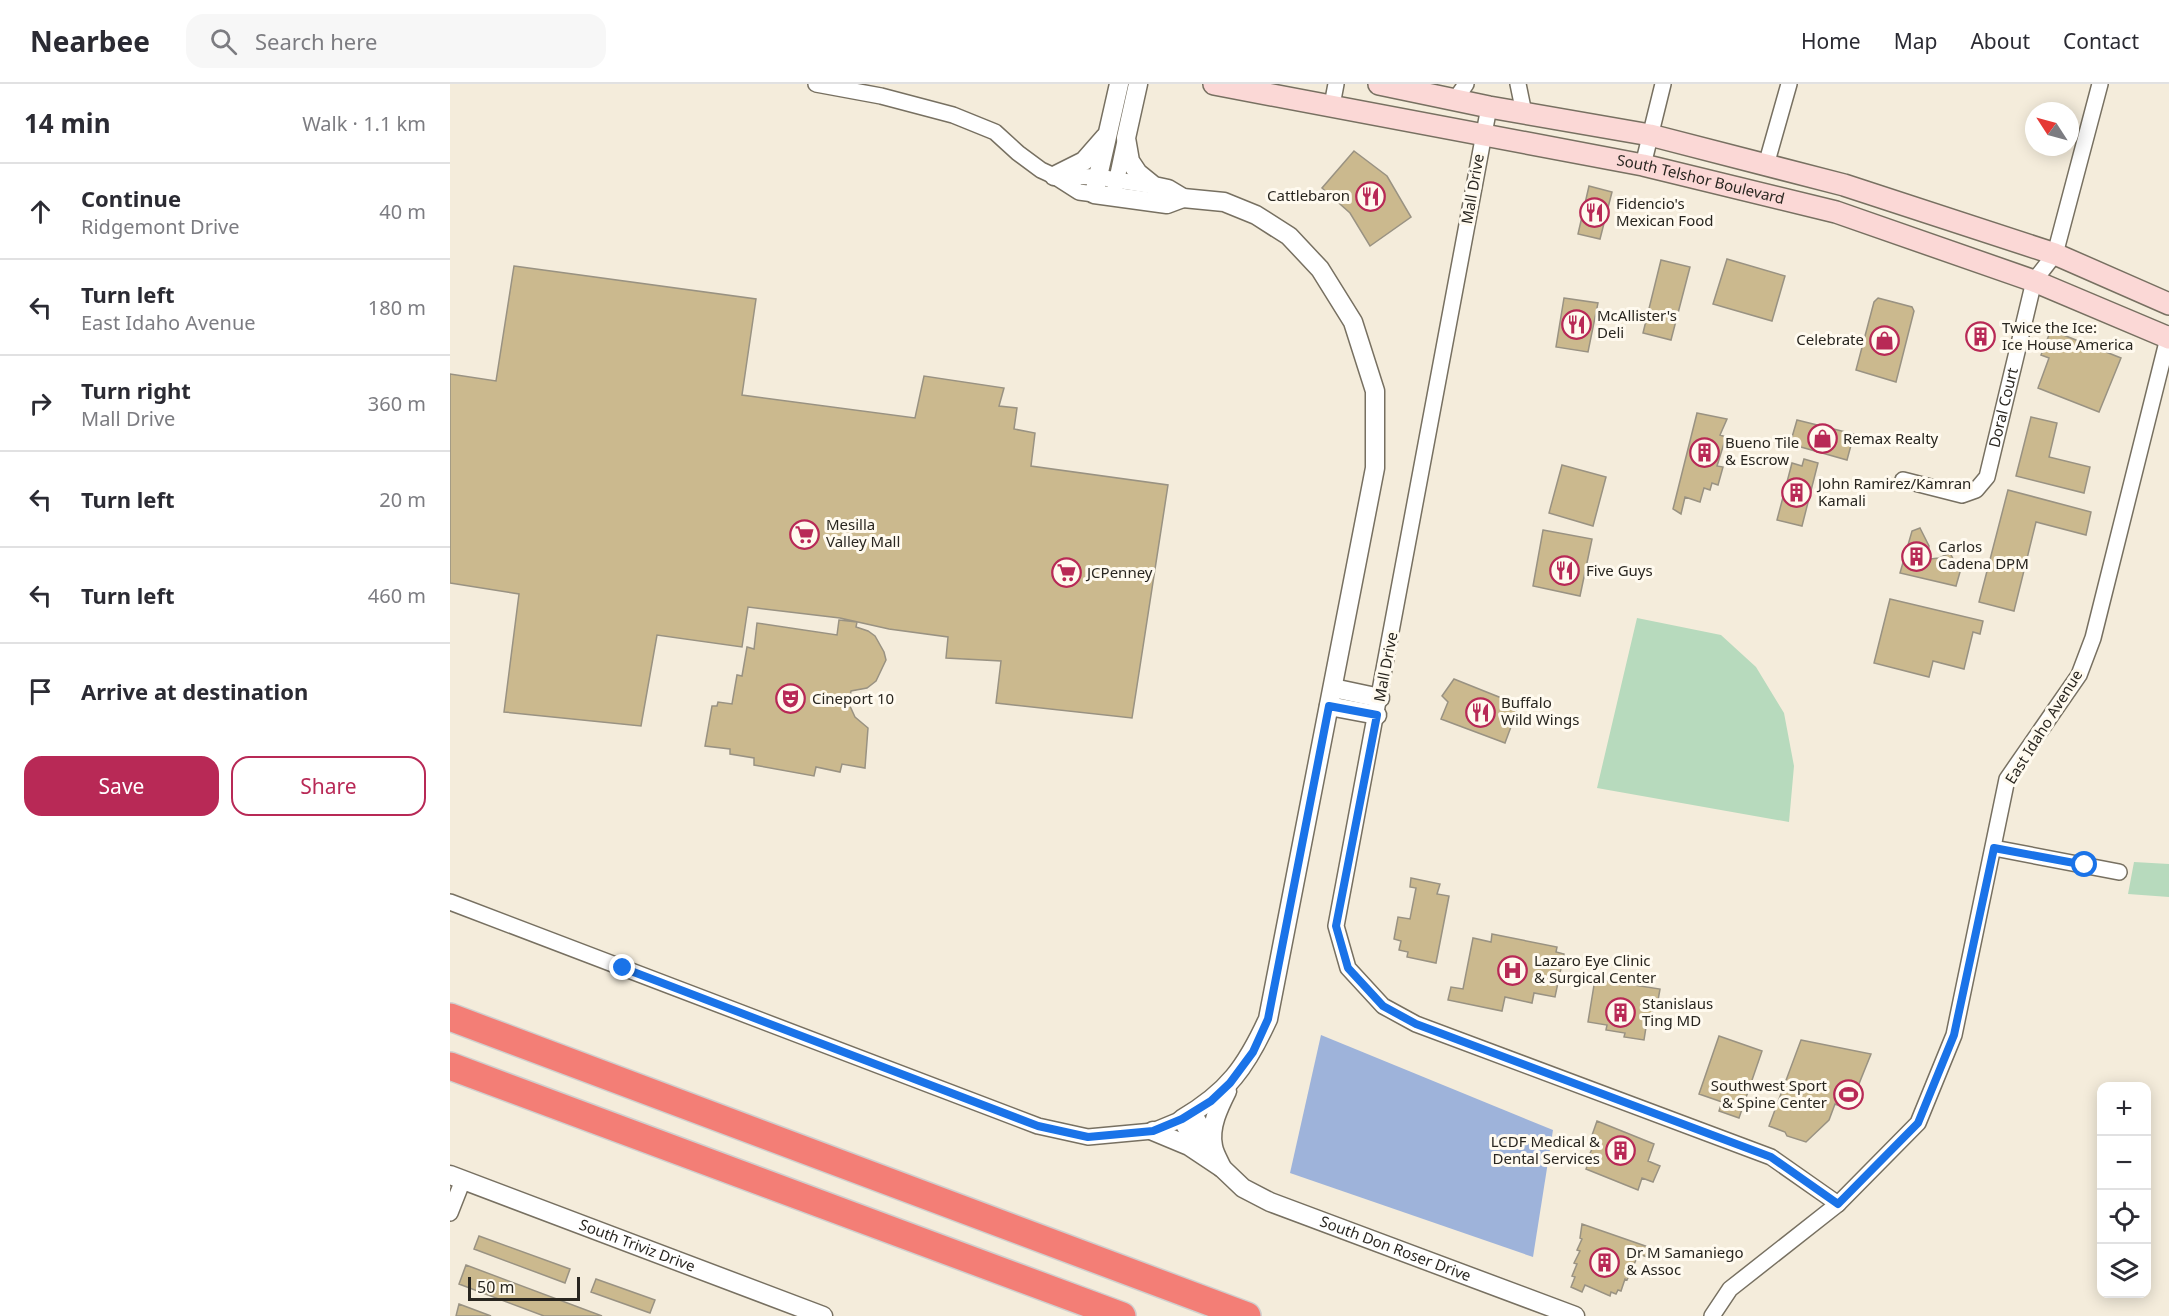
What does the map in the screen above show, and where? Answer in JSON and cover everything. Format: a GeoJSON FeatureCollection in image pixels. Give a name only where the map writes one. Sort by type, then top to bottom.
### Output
{"type":"FeatureCollection","features":[{"type":"Feature","properties":{"kind":"highway"},"geometry":{"type":"LineString","coordinates":[[450,1017],[1247,1316]]}},
{"type":"Feature","properties":{"kind":"highway"},"geometry":{"type":"LineString","coordinates":[[450,1066],[1122,1316]]}},
{"type":"Feature","properties":{"kind":"main road","name":"South Telshor Boulevard"},"geometry":{"type":"LineString","coordinates":[[1215,84],[1643,165],[1836,212],[2034,281],[2169,337]]}},
{"type":"Feature","properties":{"kind":"main road","name":"South Telshor Boulevard"},"geometry":{"type":"LineString","coordinates":[[1379,84],[1460,92],[1490,107],[1650,135],[1844,185],[2055,254],[2169,304]]}},
{"type":"Feature","properties":{"kind":"street"},"geometry":{"type":"LineString","coordinates":[[816,84],[881,96],[953,115],[995,132],[1034,164],[1054,176],[1115,188],[1167,204],[1183,198]]}},
{"type":"Feature","properties":{"kind":"street"},"geometry":{"type":"LineString","coordinates":[[1096,185],[1119,84]]}},
{"type":"Feature","properties":{"kind":"street"},"geometry":{"type":"LineString","coordinates":[[1115,188],[1138,84]]}},
{"type":"Feature","properties":{"kind":"street"},"geometry":{"type":"LineString","coordinates":[[1332,105],[1336,84]]}},
{"type":"Feature","properties":{"kind":"street"},"geometry":{"type":"LineString","coordinates":[[1518,84],[1524,113]]}},
{"type":"Feature","properties":{"kind":"street"},"geometry":{"type":"LineString","coordinates":[[1643,165],[1663,84]]}},
{"type":"Feature","properties":{"kind":"street"},"geometry":{"type":"LineString","coordinates":[[1766,165],[1789,84]]}},
{"type":"Feature","properties":{"kind":"street"},"geometry":{"type":"LineString","coordinates":[[2055,254],[2100,84]]}},
{"type":"Feature","properties":{"kind":"street","name":"Mall Drive"},"geometry":{"type":"LineString","coordinates":[[1490,107],[1483,134],[1336,926],[1348,968],[1383,1006],[1416,1024],[1771,1157],[1838,1204]]}},
{"type":"Feature","properties":{"kind":"street"},"geometry":{"type":"LineString","coordinates":[[1054,176],[1084,161],[1108,133]]}},
{"type":"Feature","properties":{"kind":"street"},"geometry":{"type":"LineString","coordinates":[[1126,138],[1133,167],[1154,186]]}},
{"type":"Feature","properties":{"kind":"street"},"geometry":{"type":"LineString","coordinates":[[450,902],[1038,1126],[1088,1137],[1153,1131],[1211,1101],[1230,1083],[1253,1052],[1268,1019],[1375,468],[1376,391],[1353,322],[1320,269],[1289,236],[1256,215],[1224,202],[1183,198],[1168,189],[1154,186],[1115,188]]}},
{"type":"Feature","properties":{"kind":"street","name":"Doral Court"},"geometry":{"type":"LineString","coordinates":[[1903,480],[1962,495],[1976,490],[1987,477],[2034,281],[2055,254]]}},
{"type":"Feature","properties":{"kind":"street","name":"East Idaho Avenue"},"geometry":{"type":"LineString","coordinates":[[1712,1316],[1730,1289],[1838,1204],[1918,1123],[1954,1035],[2007,779],[2079,675],[2093,638],[2169,337]]}},
{"type":"Feature","properties":{"kind":"street"},"geometry":{"type":"LineString","coordinates":[[1333,688],[1378,706]]}},
{"type":"Feature","properties":{"kind":"street"},"geometry":{"type":"LineString","coordinates":[[1329,706],[1378,706]]}},
{"type":"Feature","properties":{"kind":"street"},"geometry":{"type":"LineString","coordinates":[[1994,848],[2119,872]]}},
{"type":"Feature","properties":{"kind":"street"},"geometry":{"type":"LineString","coordinates":[[1153,1131],[1189,1146],[1207,1149],[1216,1114],[1230,1083]]}},
{"type":"Feature","properties":{"kind":"street","name":"South Don Roser Drive"},"geometry":{"type":"LineString","coordinates":[[1187,1115],[1207,1149],[1222,1168],[1243,1188],[1270,1202],[1575,1316]]}},
{"type":"Feature","properties":{"kind":"street"},"geometry":{"type":"LineString","coordinates":[[450,1213],[456,1178]]}},
{"type":"Feature","properties":{"kind":"street","name":"South Triviz Drive"},"geometry":{"type":"LineString","coordinates":[[456,1178],[823,1316]]}},
{"type":"Feature","properties":{"kind":"green space"},"geometry":{"type":"Polygon","coordinates":[[[1637,618],[1721,635],[1756,667],[1784,713],[1794,766],[1789,822],[1597,788],[1637,618]]]}},
{"type":"Feature","properties":{"kind":"green space"},"geometry":{"type":"Polygon","coordinates":[[[2134,862],[2169,864],[2169,897],[2128,894],[2134,862]]]}},
{"type":"Feature","properties":{"kind":"water"},"geometry":{"type":"Polygon","coordinates":[[[1321,1035],[1553,1130],[1533,1257],[1290,1173],[1321,1035]]]}},
{"type":"Feature","properties":{"kind":"building"},"geometry":{"type":"Polygon","coordinates":[[[1354,151],[1387,176],[1411,217],[1370,246],[1350,213],[1322,188],[1354,151]]]}},
{"type":"Feature","properties":{"kind":"building","name":"Fidencio's Mexican Food"},"geometry":{"type":"Polygon","coordinates":[[[1589,186],[1612,192],[1600,239],[1578,234],[1589,186]]]}},
{"type":"Feature","properties":{"kind":"building"},"geometry":{"type":"Polygon","coordinates":[[[1727,259],[1785,276],[1772,321],[1713,304],[1727,259]]]}},
{"type":"Feature","properties":{"kind":"building"},"geometry":{"type":"Polygon","coordinates":[[[1661,260],[1690,267],[1671,340],[1643,333],[1661,260]]]}},
{"type":"Feature","properties":{"kind":"building","name":"Mesilla Valley Mall"},"geometry":{"type":"Polygon","coordinates":[[[514,266],[756,299],[742,395],[915,418],[924,376],[1004,388],[999,406],[1017,408],[1014,429],[1035,433],[1031,466],[1168,485],[1132,718],[996,703],[1001,661],[946,658],[948,637],[889,629],[840,618],[748,607],[742,647],[657,635],[641,726],[504,712],[519,594],[450,583],[450,374],[496,381],[514,266]]]}},
{"type":"Feature","properties":{"kind":"building","name":"McAllister's Deli"},"geometry":{"type":"Polygon","coordinates":[[[1564,298],[1598,303],[1588,352],[1556,347],[1564,298]]]}},
{"type":"Feature","properties":{"kind":"building","name":"Celebrate"},"geometry":{"type":"Polygon","coordinates":[[[1878,298],[1912,307],[1914,311],[1896,382],[1856,370],[1874,302],[1878,298]]]}},
{"type":"Feature","properties":{"kind":"building","name":"Twice the Ice: Ice House America"},"geometry":{"type":"Polygon","coordinates":[[[1980,326],[1988,328],[1982,347],[1974,346],[1980,326]]]}},
{"type":"Feature","properties":{"kind":"building"},"geometry":{"type":"Polygon","coordinates":[[[2051,330],[2121,358],[2099,412],[2038,388],[2049,358],[2041,355],[2051,330]]]}},
{"type":"Feature","properties":{"kind":"building","name":"Bueno Tile & Escrow"},"geometry":{"type":"Polygon","coordinates":[[[1697,413],[1727,419],[1720,435],[1726,437],[1717,466],[1723,467],[1718,485],[1712,483],[1710,490],[1704,488],[1700,502],[1685,497],[1681,514],[1673,509],[1697,413]]]}},
{"type":"Feature","properties":{"kind":"building"},"geometry":{"type":"Polygon","coordinates":[[[2031,417],[2057,423],[2049,457],[2090,467],[2084,493],[2016,476],[2031,417]]]}},
{"type":"Feature","properties":{"kind":"building","name":"Remax Realty"},"geometry":{"type":"Polygon","coordinates":[[[1797,420],[1854,434],[1847,460],[1790,444],[1797,420]]]}},
{"type":"Feature","properties":{"kind":"building","name":"John Ramirez/Kamran Kamali"},"geometry":{"type":"Polygon","coordinates":[[[1804,459],[1818,463],[1802,526],[1777,520],[1792,463],[1802,466],[1804,459]]]}},
{"type":"Feature","properties":{"kind":"building"},"geometry":{"type":"Polygon","coordinates":[[[1562,465],[1606,477],[1593,526],[1549,513],[1562,465]]]}},
{"type":"Feature","properties":{"kind":"building"},"geometry":{"type":"Polygon","coordinates":[[[2008,490],[2091,512],[2086,535],[2036,522],[2014,611],[1979,602],[2008,490]]]}},
{"type":"Feature","properties":{"kind":"building","name":"Carlos Cadena DPM"},"geometry":{"type":"Polygon","coordinates":[[[1920,528],[1929,546],[1930,559],[1950,553],[1960,572],[1956,586],[1900,573],[1912,531],[1920,528]]]}},
{"type":"Feature","properties":{"kind":"building"},"geometry":{"type":"Polygon","coordinates":[[[1543,530],[1592,539],[1580,596],[1533,586],[1543,530]]]}},
{"type":"Feature","properties":{"kind":"building"},"geometry":{"type":"Polygon","coordinates":[[[1890,599],[1983,621],[1980,634],[1973,632],[1964,669],[1933,661],[1929,677],[1874,663],[1890,599]]]}},
{"type":"Feature","properties":{"kind":"building","name":"Cineport 10"},"geometry":{"type":"Polygon","coordinates":[[[839,620],[857,622],[856,627],[875,636],[886,660],[876,681],[867,688],[851,691],[850,696],[849,704],[855,717],[868,728],[865,768],[842,764],[840,772],[816,767],[814,776],[754,765],[754,758],[730,754],[730,749],[705,746],[712,706],[717,706],[718,702],[732,704],[737,675],[742,676],[747,647],[754,649],[757,623],[837,635],[839,620]]]}},
{"type":"Feature","properties":{"kind":"building","name":"Buffalo Wild Wings"},"geometry":{"type":"Polygon","coordinates":[[[1454,679],[1519,705],[1505,743],[1441,719],[1448,702],[1442,696],[1454,679]]]}},
{"type":"Feature","properties":{"kind":"building"},"geometry":{"type":"Polygon","coordinates":[[[1411,878],[1440,884],[1437,894],[1449,896],[1436,963],[1407,957],[1408,952],[1399,950],[1401,941],[1394,939],[1398,917],[1410,919],[1416,888],[1410,887],[1411,878]]]}},
{"type":"Feature","properties":{"kind":"building","name":"Lazaro Eye Clinic & Surgical Center"},"geometry":{"type":"Polygon","coordinates":[[[1492,934],[1557,947],[1556,952],[1564,954],[1555,997],[1534,993],[1532,1003],[1505,997],[1502,1011],[1448,1000],[1451,987],[1463,989],[1473,938],[1491,942],[1492,934]]]}},
{"type":"Feature","properties":{"kind":"building","name":"Stanislaus Ting MD"},"geometry":{"type":"Polygon","coordinates":[[[1595,979],[1660,989],[1651,1022],[1647,1021],[1644,1040],[1624,1037],[1625,1033],[1606,1030],[1607,1025],[1588,1022],[1595,979]]]}},
{"type":"Feature","properties":{"kind":"building"},"geometry":{"type":"Polygon","coordinates":[[[1719,1036],[1762,1051],[1739,1118],[1719,1111],[1722,1102],[1699,1094],[1719,1036]]]}},
{"type":"Feature","properties":{"kind":"building","name":"Southwest Sport & Spine Center"},"geometry":{"type":"Polygon","coordinates":[[[1801,1040],[1871,1054],[1852,1101],[1845,1099],[1840,1106],[1835,1104],[1829,1120],[1806,1142],[1787,1136],[1785,1132],[1769,1126],[1801,1040]]]}},
{"type":"Feature","properties":{"kind":"building","name":"LCDF Medical & Dental Services"},"geometry":{"type":"Polygon","coordinates":[[[1597,1121],[1654,1144],[1648,1161],[1660,1166],[1653,1182],[1642,1178],[1638,1190],[1586,1169],[1596,1140],[1591,1138],[1597,1121]]]}},
{"type":"Feature","properties":{"kind":"building","name":"Dr M Samaniego & Assoc"},"geometry":{"type":"Polygon","coordinates":[[[1582,1224],[1654,1249],[1650,1258],[1636,1253],[1634,1258],[1636,1260],[1627,1280],[1625,1279],[1621,1291],[1618,1290],[1616,1294],[1611,1292],[1610,1296],[1585,1285],[1582,1292],[1571,1287],[1575,1277],[1572,1276],[1577,1264],[1574,1263],[1580,1251],[1577,1250],[1582,1239],[1580,1238],[1582,1224]]]}},
{"type":"Feature","properties":{"kind":"building"},"geometry":{"type":"Polygon","coordinates":[[[479,1236],[570,1269],[565,1283],[474,1249],[479,1236]]]}},
{"type":"Feature","properties":{"kind":"building"},"geometry":{"type":"Polygon","coordinates":[[[466,1265],[602,1316],[544,1316],[459,1284],[466,1265]]]}},
{"type":"Feature","properties":{"kind":"building"},"geometry":{"type":"Polygon","coordinates":[[[596,1279],[655,1300],[650,1313],[591,1292],[596,1279]]]}},
{"type":"Feature","properties":{"kind":"building"},"geometry":{"type":"Polygon","coordinates":[[[459,1304],[491,1316],[456,1316],[459,1304]]]}},
{"type":"Feature","properties":{"kind":"place","name":"Cattlebaron"},"geometry":{"type":"Point","coordinates":[1371,196]}},
{"type":"Feature","properties":{"kind":"place","name":"Fidencio's Mexican Food"},"geometry":{"type":"Point","coordinates":[1595,213]}},
{"type":"Feature","properties":{"kind":"place","name":"McAllister's Deli"},"geometry":{"type":"Point","coordinates":[1576,325]}},
{"type":"Feature","properties":{"kind":"place","name":"Twice the Ice: Ice House America"},"geometry":{"type":"Point","coordinates":[1981,337]}},
{"type":"Feature","properties":{"kind":"place","name":"Celebrate"},"geometry":{"type":"Point","coordinates":[1885,340]}},
{"type":"Feature","properties":{"kind":"place","name":"Remax Realty"},"geometry":{"type":"Point","coordinates":[1822,439]}},
{"type":"Feature","properties":{"kind":"place","name":"Bueno Tile & Escrow"},"geometry":{"type":"Point","coordinates":[1704,452]}},
{"type":"Feature","properties":{"kind":"place","name":"John Ramirez/Kamran Kamali"},"geometry":{"type":"Point","coordinates":[1797,493]}},
{"type":"Feature","properties":{"kind":"place","name":"Mesilla Valley Mall"},"geometry":{"type":"Point","coordinates":[805,534]}},
{"type":"Feature","properties":{"kind":"place","name":"Carlos Cadena DPM"},"geometry":{"type":"Point","coordinates":[1917,556]}},
{"type":"Feature","properties":{"kind":"place","name":"Five Guys"},"geometry":{"type":"Point","coordinates":[1565,571]}},
{"type":"Feature","properties":{"kind":"place","name":"JCPenney"},"geometry":{"type":"Point","coordinates":[1066,573]}},
{"type":"Feature","properties":{"kind":"place","name":"Cineport 10"},"geometry":{"type":"Point","coordinates":[791,699]}},
{"type":"Feature","properties":{"kind":"place","name":"Buffalo Wild Wings"},"geometry":{"type":"Point","coordinates":[1480,712]}},
{"type":"Feature","properties":{"kind":"place","name":"Lazaro Eye Clinic & Surgical Center"},"geometry":{"type":"Point","coordinates":[1513,970]}},
{"type":"Feature","properties":{"kind":"place","name":"Stanislaus Ting MD"},"geometry":{"type":"Point","coordinates":[1621,1013]}},
{"type":"Feature","properties":{"kind":"place","name":"Southwest Sport & Spine Center"},"geometry":{"type":"Point","coordinates":[1848,1095]}},
{"type":"Feature","properties":{"kind":"place","name":"LCDF Medical & Dental Services"},"geometry":{"type":"Point","coordinates":[1621,1151]}},
{"type":"Feature","properties":{"kind":"place","name":"Dr M Samaniego & Assoc"},"geometry":{"type":"Point","coordinates":[1605,1262]}},
{"type":"Feature","properties":{"kind":"route"},"geometry":{"type":"LineString","coordinates":[[623,968],[1038,1126],[1088,1137],[1153,1131],[1182,1119],[1211,1101],[1230,1083],[1253,1052],[1268,1019],[1329,706],[1377,715],[1336,926],[1348,968],[1383,1006],[1416,1024],[1771,1157],[1838,1204],[1918,1123],[1954,1035],[1994,848],[2085,865]]}}]}
